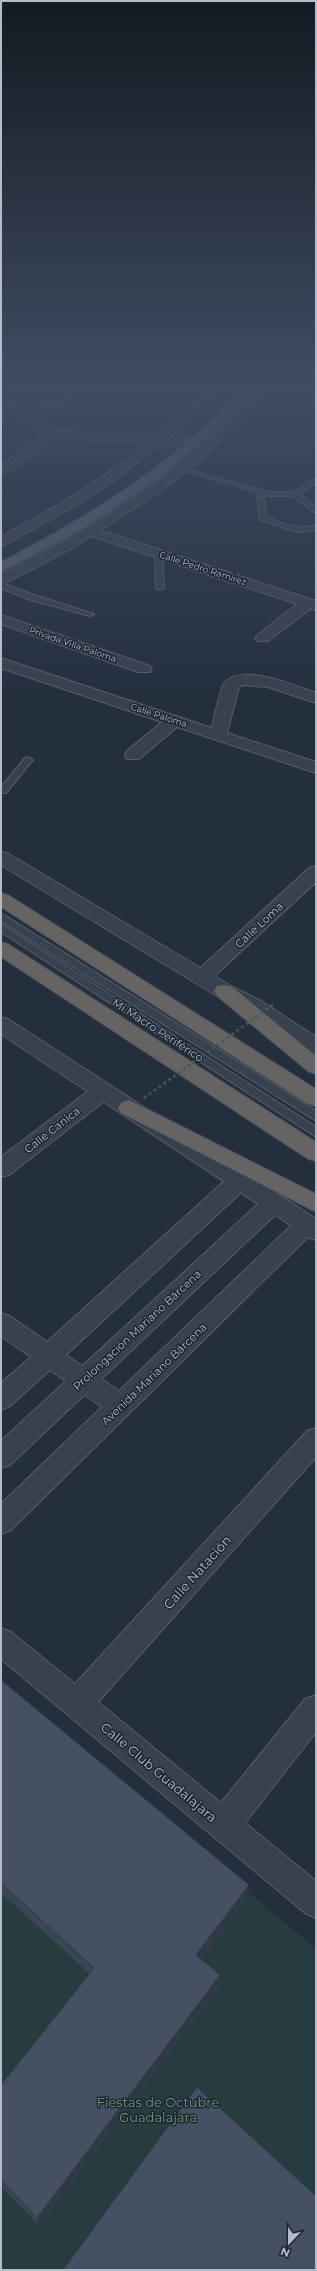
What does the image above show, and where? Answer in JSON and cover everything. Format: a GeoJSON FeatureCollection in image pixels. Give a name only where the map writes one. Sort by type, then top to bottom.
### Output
{"type":"FeatureCollection","features":[{"type":"Feature","properties":{"kind":"highway"},"geometry":{"type":"LineString","coordinates":[[1,899],[316,1098]]}},
{"type":"Feature","properties":{"kind":"highway"},"geometry":{"type":"LineString","coordinates":[[1,948],[316,1153]]}},
{"type":"Feature","properties":{"kind":"highway"},"geometry":{"type":"LineString","coordinates":[[224,991],[316,1067]]}},
{"type":"Feature","properties":{"kind":"highway"},"geometry":{"type":"LineString","coordinates":[[136,1103],[313,1220]]}},
{"type":"Feature","properties":{"kind":"main road"},"geometry":{"type":"LineString","coordinates":[[1,557],[96,502],[115,488]]}},
{"type":"Feature","properties":{"kind":"main road"},"geometry":{"type":"LineString","coordinates":[[1,568],[68,531],[132,488]]}},
{"type":"Feature","properties":{"kind":"street"},"geometry":{"type":"LineString","coordinates":[[1,543],[93,488]]}},
{"type":"Feature","properties":{"kind":"street"},"geometry":{"type":"LineString","coordinates":[[1,581],[90,531],[154,488]]}},
{"type":"Feature","properties":{"kind":"street","name":"Calle Pedro Ramírez"},"geometry":{"type":"LineString","coordinates":[[90,531],[312,604]]}},
{"type":"Feature","properties":{"kind":"street"},"geometry":{"type":"LineString","coordinates":[[263,638],[312,604]]}},
{"type":"Feature","properties":{"kind":"street","name":"Privada Villa Paloma"},"geometry":{"type":"LineString","coordinates":[[1,619],[144,669]]}},
{"type":"Feature","properties":{"kind":"street","name":"Calle Paloma"},"geometry":{"type":"LineString","coordinates":[[1,663],[218,734],[316,768]]}},
{"type":"Feature","properties":{"kind":"street"},"geometry":{"type":"LineString","coordinates":[[218,734],[232,684],[240,679],[256,680],[316,698]]}},
{"type":"Feature","properties":{"kind":"street"},"geometry":{"type":"LineString","coordinates":[[133,755],[175,720]]}},
{"type":"Feature","properties":{"kind":"street"},"geometry":{"type":"LineString","coordinates":[[1,857],[224,991],[254,1006],[316,1047]]}},
{"type":"Feature","properties":{"kind":"street","name":"Calle Loma"},"geometry":{"type":"LineString","coordinates":[[202,978],[316,872]]}},
{"type":"Feature","properties":{"kind":"street"},"geometry":{"type":"LineString","coordinates":[[1,1024],[103,1091],[136,1103],[239,1180],[273,1203],[313,1220]]}},
{"type":"Feature","properties":{"kind":"street","name":"Calle Canica"},"geometry":{"type":"LineString","coordinates":[[1,1169],[103,1091]]}},
{"type":"Feature","properties":{"kind":"street"},"geometry":{"type":"LineString","coordinates":[[1,1399],[239,1180]]}},
{"type":"Feature","properties":{"kind":"street","name":"Prolongación Mariano Bárcena"},"geometry":{"type":"LineString","coordinates":[[1,1457],[273,1203]]}},
{"type":"Feature","properties":{"kind":"street","name":"Avenida Mariano Bárcena"},"geometry":{"type":"LineString","coordinates":[[1,1522],[313,1220]]}},
{"type":"Feature","properties":{"kind":"street"},"geometry":{"type":"LineString","coordinates":[[1,1323],[120,1406]]}},
{"type":"Feature","properties":{"kind":"street","name":"Calle Natación"},"geometry":{"type":"LineString","coordinates":[[77,1704],[316,1439]]}},
{"type":"Feature","properties":{"kind":"street","name":"Calle Club Guadalajara"},"geometry":{"type":"LineString","coordinates":[[1,1641],[316,1902]]}},
{"type":"Feature","properties":{"kind":"street"},"geometry":{"type":"LineString","coordinates":[[223,1825],[316,1709]]}},
{"type":"Feature","properties":{"kind":"lane"},"geometry":{"type":"LineString","coordinates":[[230,488],[260,498],[268,494]]}},
{"type":"Feature","properties":{"kind":"lane"},"geometry":{"type":"LineString","coordinates":[[245,488],[268,494],[295,494],[304,488]]}},
{"type":"Feature","properties":{"kind":"lane"},"geometry":{"type":"LineString","coordinates":[[295,494],[316,512]]}},
{"type":"Feature","properties":{"kind":"lane"},"geometry":{"type":"LineString","coordinates":[[260,498],[263,518],[301,530],[312,530],[316,527]]}},
{"type":"Feature","properties":{"kind":"lane"},"geometry":{"type":"LineString","coordinates":[[158,554],[160,588]]}},
{"type":"Feature","properties":{"kind":"lane"},"geometry":{"type":"LineString","coordinates":[[1,585],[32,597],[90,614]]}},
{"type":"Feature","properties":{"kind":"lane"},"geometry":{"type":"LineString","coordinates":[[2,791],[28,760]]}},
{"type":"Feature","properties":{"kind":"lane","name":"Mi Macro Periférico"},"geometry":{"type":"LineString","coordinates":[[1,916],[316,1117]]}},
{"type":"Feature","properties":{"kind":"lane","name":"Mi Macro Periférico"},"geometry":{"type":"LineString","coordinates":[[1,927],[316,1133]]}},
{"type":"Feature","properties":{"kind":"path"},"geometry":{"type":"LineString","coordinates":[[136,1103],[274,1004]]}},
{"type":"Feature","properties":{"kind":"green space","name":"Fiestas de Octubre Guadalajara"},"geometry":{"type":"Polygon","coordinates":[[[1,1685],[316,1949],[316,2270],[1,2270],[1,1685]]]}},
{"type":"Feature","properties":{"kind":"building"},"geometry":{"type":"Polygon","coordinates":[[[1,1680],[249,1885],[196,1955],[220,1975],[37,2218],[1,2180],[1,2085],[94,1968],[1,1883],[1,1680]]]}},
{"type":"Feature","properties":{"kind":"building"},"geometry":{"type":"Polygon","coordinates":[[[197,2087],[316,2196],[316,2270],[63,2270],[197,2087]]]}}]}
